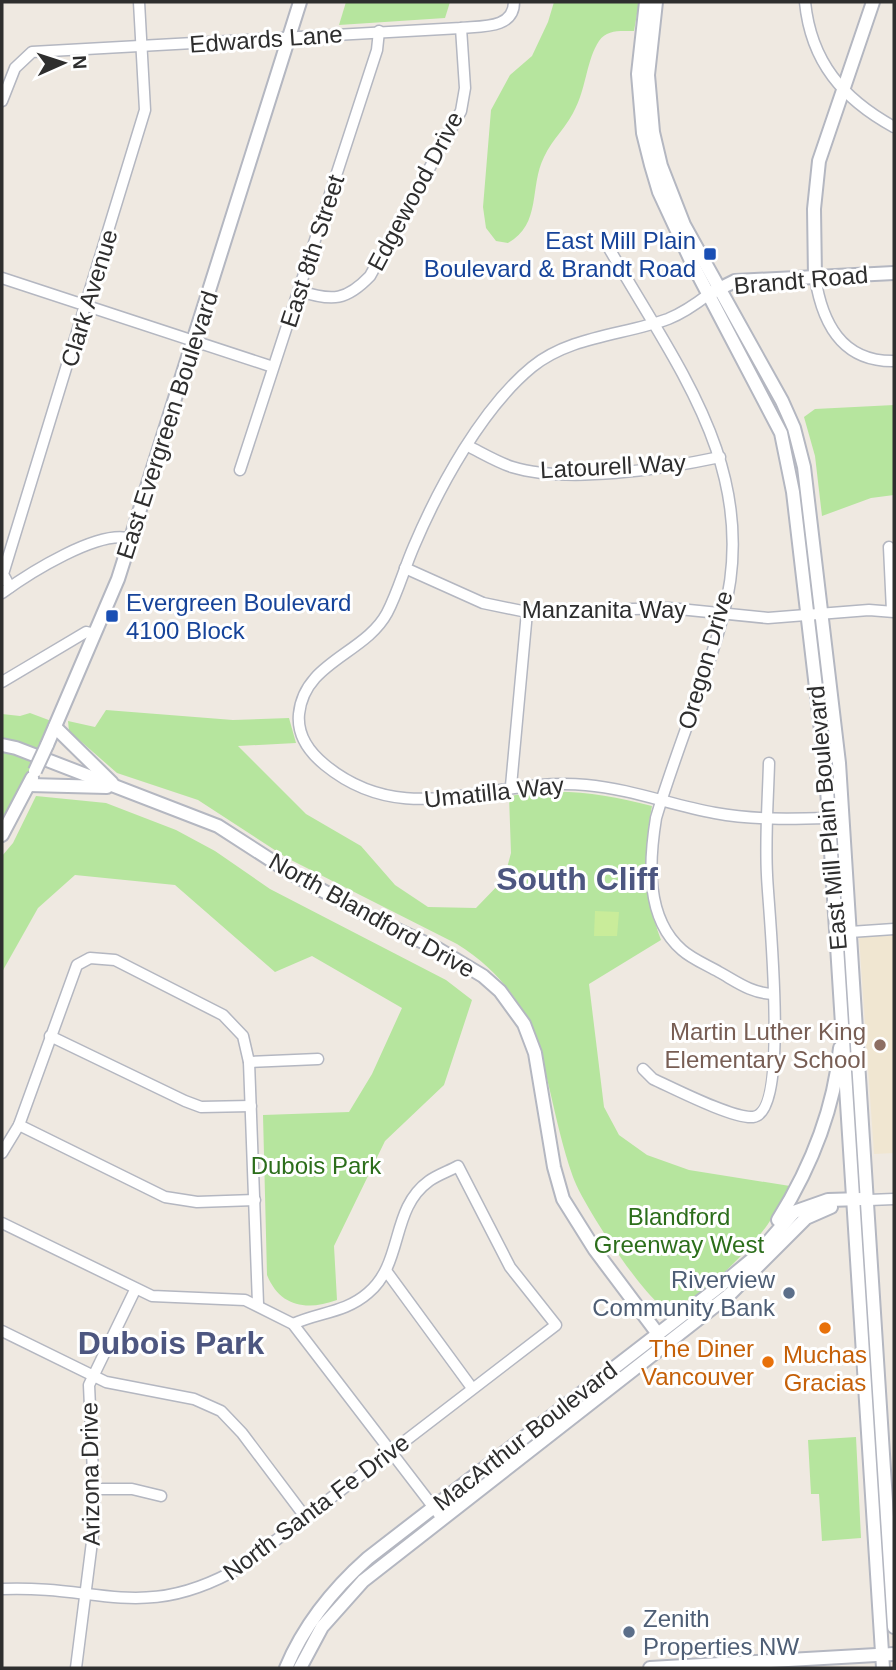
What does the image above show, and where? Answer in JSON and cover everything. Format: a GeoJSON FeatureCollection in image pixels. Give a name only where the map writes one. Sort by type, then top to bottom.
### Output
{"type":"FeatureCollection","features":[{"type":"Feature","properties":{"kind":"street","name":"Clark Avenue"},"geometry":{"type":"LineString","coordinates":[[6,590],[2,575],[145,110],[139,2]]}},
{"type":"Feature","properties":{"kind":"street","name":"East Evergreen Boulevard"},"geometry":{"type":"LineString","coordinates":[[2,835],[29,785],[96,634],[131,539],[300,2]]}},
{"type":"Feature","properties":{"kind":"street","name":"Edwards Lane"},"geometry":{"type":"LineString","coordinates":[[2,101],[15,68],[26,54],[461,28],[506,20],[512,13],[514,2]]}},
{"type":"Feature","properties":{"kind":"street","name":"East Mill Plain Boulevard"},"geometry":{"type":"LineString","coordinates":[[646,2],[638,63],[643,133],[659,192],[715,291]]}},
{"type":"Feature","properties":{"kind":"street","name":"East Mill Plain Boulevard"},"geometry":{"type":"LineString","coordinates":[[656,2],[648,75],[653,132],[661,166],[675,204],[781,433],[816,614],[839,763],[869,1200],[894,1627]]}},
{"type":"Feature","properties":{"kind":"street"},"geometry":{"type":"LineString","coordinates":[[805,2],[817,51],[841,89],[860,107],[894,127]]}},
{"type":"Feature","properties":{"kind":"street"},"geometry":{"type":"LineString","coordinates":[[873,2],[823,141],[816,181],[815,276],[824,320],[837,338],[870,358],[894,361]]}},
{"type":"Feature","properties":{"kind":"street","name":"Edgewood Drive"},"geometry":{"type":"LineString","coordinates":[[300,291],[320,298],[337,298],[354,293],[370,276],[461,111],[465,88],[461,28]]}},
{"type":"Feature","properties":{"kind":"street","name":"East 8th Street"},"geometry":{"type":"LineString","coordinates":[[240,470],[377,50],[379,31]]}},
{"type":"Feature","properties":{"kind":"street","name":"Oregon Drive"},"geometry":{"type":"LineString","coordinates":[[606,243],[709,424],[720,457],[731,511],[730,568],[724,614],[662,798],[652,843],[654,897],[662,926],[682,950],[756,993],[773,994]]}},
{"type":"Feature","properties":{"kind":"street","name":"Brandt Road"},"geometry":{"type":"LineString","coordinates":[[715,291],[735,281],[894,273]]}},
{"type":"Feature","properties":{"kind":"street"},"geometry":{"type":"LineString","coordinates":[[2,278],[273,368]]}},
{"type":"Feature","properties":{"kind":"street"},"geometry":{"type":"LineString","coordinates":[[405,568],[439,495],[505,391],[536,364],[574,345],[682,313],[715,291]]}},
{"type":"Feature","properties":{"kind":"street","name":"Latourell Way"},"geometry":{"type":"LineString","coordinates":[[468,446],[512,467],[556,474],[666,469],[720,457]]}},
{"type":"Feature","properties":{"kind":"street"},"geometry":{"type":"LineString","coordinates":[[6,590],[106,538],[131,539]]}},
{"type":"Feature","properties":{"kind":"street"},"geometry":{"type":"LineString","coordinates":[[889,547],[893,612]]}},
{"type":"Feature","properties":{"kind":"street","name":"Manzanita Way"},"geometry":{"type":"LineString","coordinates":[[405,568],[483,603],[527,612],[669,608],[768,618],[893,612]]}},
{"type":"Feature","properties":{"kind":"street","name":"Umatilla Way"},"geometry":{"type":"LineString","coordinates":[[405,568],[379,629],[314,678],[303,695],[299,716],[302,738],[317,758],[336,774],[360,788],[389,798],[437,800],[511,786],[584,785],[662,798],[711,813],[767,819],[829,818]]}},
{"type":"Feature","properties":{"kind":"street"},"geometry":{"type":"LineString","coordinates":[[511,786],[527,612]]}},
{"type":"Feature","properties":{"kind":"street","name":"East Mill Plain Boulevard"},"geometry":{"type":"LineString","coordinates":[[816,614],[867,1412],[887,1659]]}},
{"type":"Feature","properties":{"kind":"street"},"geometry":{"type":"LineString","coordinates":[[2,682],[86,632],[96,634]]}},
{"type":"Feature","properties":{"kind":"street"},"geometry":{"type":"LineString","coordinates":[[55,727],[118,788]]}},
{"type":"Feature","properties":{"kind":"street","name":"North Blandford Drive"},"geometry":{"type":"LineString","coordinates":[[2,745],[218,826],[294,875],[438,949],[482,976],[500,991],[524,1024],[534,1053],[554,1167],[563,1199],[594,1250],[659,1334]]}},
{"type":"Feature","properties":{"kind":"street"},"geometry":{"type":"LineString","coordinates":[[643,1069],[653,1079],[736,1114],[753,1117],[762,1113],[774,1076],[767,819],[769,762]]}},
{"type":"Feature","properties":{"kind":"street"},"geometry":{"type":"LineString","coordinates":[[29,785],[118,788]]}},
{"type":"Feature","properties":{"kind":"street"},"geometry":{"type":"LineString","coordinates":[[850,932],[894,929]]}},
{"type":"Feature","properties":{"kind":"street"},"geometry":{"type":"LineString","coordinates":[[2,1153],[19,1125],[77,965],[90,957],[115,960],[223,1015],[243,1036],[249,1062],[258,1304]]}},
{"type":"Feature","properties":{"kind":"street"},"geometry":{"type":"LineString","coordinates":[[748,1261],[784,1211],[814,1153],[826,1121],[837,1075],[843,1020]]}},
{"type":"Feature","properties":{"kind":"street"},"geometry":{"type":"LineString","coordinates":[[50,1036],[201,1107],[251,1106]]}},
{"type":"Feature","properties":{"kind":"street"},"geometry":{"type":"LineString","coordinates":[[249,1062],[318,1059]]}},
{"type":"Feature","properties":{"kind":"street"},"geometry":{"type":"LineString","coordinates":[[19,1125],[165,1197],[197,1202],[255,1200]]}},
{"type":"Feature","properties":{"kind":"street","name":"North Santa Fe Drive"},"geometry":{"type":"LineString","coordinates":[[2,1589],[46,1589],[148,1600],[170,1597],[203,1587],[241,1567],[556,1325],[499,1248],[458,1166],[429,1181],[409,1202],[387,1272]]}},
{"type":"Feature","properties":{"kind":"street"},"geometry":{"type":"LineString","coordinates":[[869,1200],[894,1199]]}},
{"type":"Feature","properties":{"kind":"street","name":"MacArthur Boulevard"},"geometry":{"type":"LineString","coordinates":[[286,1668],[312,1619],[349,1575],[729,1295],[806,1218],[855,1200]]}},
{"type":"Feature","properties":{"kind":"street","name":"MacArthur Boulevard"},"geometry":{"type":"LineString","coordinates":[[300,1668],[322,1627],[363,1581],[437,1512],[755,1257],[793,1212],[820,1202],[869,1200]]}},
{"type":"Feature","properties":{"kind":"street"},"geometry":{"type":"LineString","coordinates":[[2,1223],[135,1290],[163,1298],[229,1298],[258,1304],[293,1324],[437,1512]]}},
{"type":"Feature","properties":{"kind":"street"},"geometry":{"type":"LineString","coordinates":[[293,1324],[349,1307],[369,1293],[387,1272],[472,1388]]}},
{"type":"Feature","properties":{"kind":"street","name":"Arizona Drive"},"geometry":{"type":"LineString","coordinates":[[76,1668],[94,1531],[88,1396],[92,1375],[135,1290]]}},
{"type":"Feature","properties":{"kind":"street"},"geometry":{"type":"LineString","coordinates":[[2,1331],[92,1375],[121,1386],[194,1399],[221,1411],[242,1433],[306,1518]]}},
{"type":"Feature","properties":{"kind":"street"},"geometry":{"type":"LineString","coordinates":[[867,1412],[874,1414],[878,1462],[885,1478]]}},
{"type":"Feature","properties":{"kind":"street"},"geometry":{"type":"LineString","coordinates":[[94,1489],[132,1489],[161,1496]]}},
{"type":"Feature","properties":{"kind":"street"},"geometry":{"type":"LineString","coordinates":[[873,1493],[880,1500],[884,1555],[891,1570]]}},
{"type":"Feature","properties":{"kind":"street"},"geometry":{"type":"LineString","coordinates":[[650,1668],[887,1659]]}},
{"type":"Feature","properties":{"kind":"shaded area","name":"Martin Luther King Elementary School"},"geometry":{"type":"Polygon","coordinates":[[[894,935],[894,1153],[874,1154],[859,937],[894,935]]]}},
{"type":"Feature","properties":{"kind":"green space"},"geometry":{"type":"Polygon","coordinates":[[[346,2],[450,2],[445,18],[339,25],[346,2]]]}},
{"type":"Feature","properties":{"kind":"green space"},"geometry":{"type":"Polygon","coordinates":[[[554,2],[639,2],[634,31],[606,34],[595,48],[576,107],[544,157],[526,226],[508,243],[496,241],[486,228],[483,207],[491,110],[510,75],[532,56],[554,2]]]}},
{"type":"Feature","properties":{"kind":"green space"},"geometry":{"type":"Polygon","coordinates":[[[894,405],[894,495],[871,498],[822,516],[815,456],[804,417],[815,409],[894,405]]]}},
{"type":"Feature","properties":{"kind":"green space","name":"Blandford Greenway West"},"geometry":{"type":"Polygon","coordinates":[[[106,710],[233,720],[289,718],[296,743],[238,746],[306,814],[361,846],[395,885],[428,907],[476,908],[504,879],[511,853],[509,796],[546,792],[581,793],[652,806],[646,857],[648,890],[661,940],[589,984],[604,1107],[619,1135],[647,1155],[689,1170],[790,1186],[760,1234],[719,1278],[702,1291],[672,1306],[660,1305],[625,1264],[579,1190],[562,1142],[547,1078],[527,1019],[511,992],[488,967],[457,944],[287,858],[198,800],[117,773],[69,731],[68,721],[95,727],[106,710]]]}},
{"type":"Feature","properties":{"kind":"green space"},"geometry":{"type":"Polygon","coordinates":[[[30,713],[54,722],[40,751],[2,742],[2,714],[20,716],[30,713]]]}},
{"type":"Feature","properties":{"kind":"green space"},"geometry":{"type":"Polygon","coordinates":[[[2,751],[38,758],[2,825],[2,751]]]}},
{"type":"Feature","properties":{"kind":"green space"},"geometry":{"type":"Polygon","coordinates":[[[36,796],[106,803],[176,830],[215,851],[270,889],[446,980],[472,1000],[444,1085],[385,1141],[334,1246],[337,1300],[315,1305],[296,1304],[279,1294],[267,1275],[263,1115],[349,1112],[372,1074],[402,1008],[312,956],[275,972],[175,885],[75,875],[38,908],[2,972],[2,856],[13,843],[36,796]]]}},
{"type":"Feature","properties":{"kind":"green space"},"geometry":{"type":"Polygon","coordinates":[[[595,911],[619,912],[617,936],[594,936],[595,911]]]}},
{"type":"Feature","properties":{"kind":"green space"},"geometry":{"type":"Polygon","coordinates":[[[856,1437],[861,1538],[822,1541],[819,1494],[811,1494],[808,1440],[856,1437]]]}},
{"type":"Feature","properties":{"kind":"place","name":"East Mill Plain Boulevard & Brandt Road"},"geometry":{"type":"Point","coordinates":[710,254]}},
{"type":"Feature","properties":{"kind":"place","name":"Evergreen Boulevard 4100 Block"},"geometry":{"type":"Point","coordinates":[112,616]}},
{"type":"Feature","properties":{"kind":"place","name":"Martin Luther King Elementary School"},"geometry":{"type":"Point","coordinates":[880,1045]}},
{"type":"Feature","properties":{"kind":"place","name":"Riverview Community Bank"},"geometry":{"type":"Point","coordinates":[789,1293]}},
{"type":"Feature","properties":{"kind":"place","name":"Muchas Gracias"},"geometry":{"type":"Point","coordinates":[825,1328]}},
{"type":"Feature","properties":{"kind":"place","name":"The Diner Vancouver"},"geometry":{"type":"Point","coordinates":[768,1362]}},
{"type":"Feature","properties":{"kind":"place","name":"Zenith Properties NW"},"geometry":{"type":"Point","coordinates":[629,1632]}},
{"type":"Feature","properties":{"kind":"district","name":"South Cliff"},"geometry":{"type":"Point","coordinates":[577,879]}},
{"type":"Feature","properties":{"kind":"district","name":"Dubois Park"},"geometry":{"type":"Point","coordinates":[171,1343]}}]}
